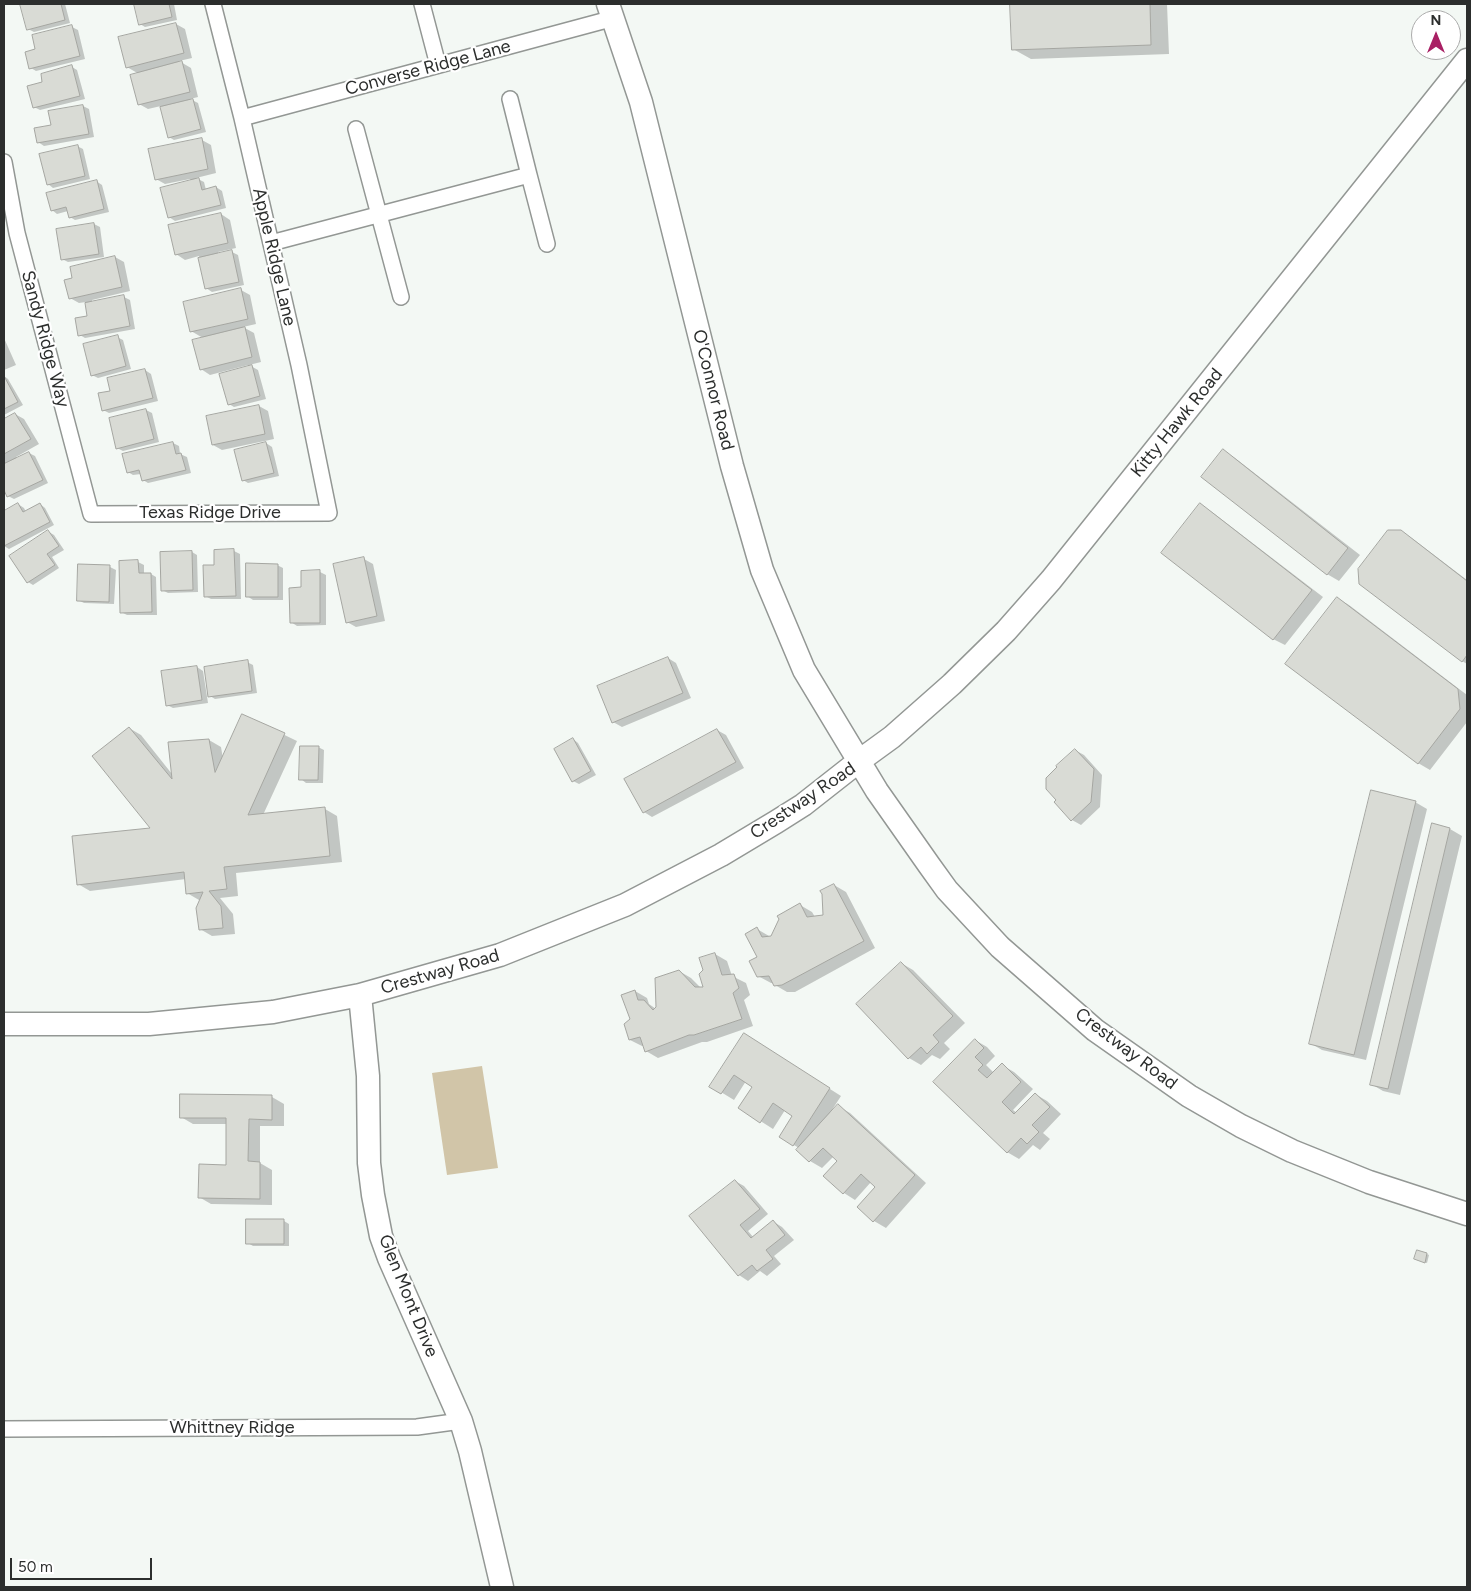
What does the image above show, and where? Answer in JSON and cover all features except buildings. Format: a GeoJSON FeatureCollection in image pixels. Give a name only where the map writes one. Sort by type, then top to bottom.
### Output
{"type":"FeatureCollection","features":[{"type":"Feature","properties":{"kind":"main road","name":"O'Connor Road"},"geometry":{"type":"LineString","coordinates":[[611,11],[641,102],[732,466],[762,570],[804,670],[859,760]]}},
{"type":"Feature","properties":{"kind":"main road","name":"Kitty Hawk Road"},"geometry":{"type":"LineString","coordinates":[[859,760],[892,737],[952,684],[1006,631],[1052,580],[1467,60]]}},
{"type":"Feature","properties":{"kind":"main road","name":"Crestway Road"},"geometry":{"type":"LineString","coordinates":[[4,1024],[149,1024],[273,1012],[360,995],[500,955],[625,905],[720,855],[803,805],[859,760],[881,796],[947,890],[1000,946],[1096,1030],[1189,1096],[1241,1126],[1292,1152],[1369,1182],[1467,1214]]}},
{"type":"Feature","properties":{"kind":"main road","name":"Glen Mont Drive"},"geometry":{"type":"LineString","coordinates":[[360,995],[368,1076],[369,1164],[381,1236],[461,1421],[470,1451],[502,1587]]}},
{"type":"Feature","properties":{"kind":"street","name":"Apple Ridge Lane"},"geometry":{"type":"LineString","coordinates":[[212,4],[242,118],[271,243],[299,365],[329,513]]}},
{"type":"Feature","properties":{"kind":"street"},"geometry":{"type":"LineString","coordinates":[[422,4],[438,64]]}},
{"type":"Feature","properties":{"kind":"street","name":"Converse Ridge Lane"},"geometry":{"type":"LineString","coordinates":[[242,118],[438,64],[611,11]]}},
{"type":"Feature","properties":{"kind":"street"},"geometry":{"type":"LineString","coordinates":[[510,99],[547,244]]}},
{"type":"Feature","properties":{"kind":"street"},"geometry":{"type":"LineString","coordinates":[[356,129],[401,298]]}},
{"type":"Feature","properties":{"kind":"street","name":"Sandy Ridge Way"},"geometry":{"type":"LineString","coordinates":[[4,162],[17,233],[91,514]]}},
{"type":"Feature","properties":{"kind":"street"},"geometry":{"type":"LineString","coordinates":[[271,243],[529,175]]}},
{"type":"Feature","properties":{"kind":"street","name":"Texas Ridge Drive"},"geometry":{"type":"LineString","coordinates":[[91,514],[329,513]]}},
{"type":"Feature","properties":{"kind":"street","name":"Whittney Ridge"},"geometry":{"type":"LineString","coordinates":[[4,1429],[417,1427],[461,1421]]}},
{"type":"Feature","properties":{"kind":"shaded area"},"geometry":{"type":"Polygon","coordinates":[[[482,1066],[498,1168],[447,1175],[432,1073],[482,1066]]]}}]}
